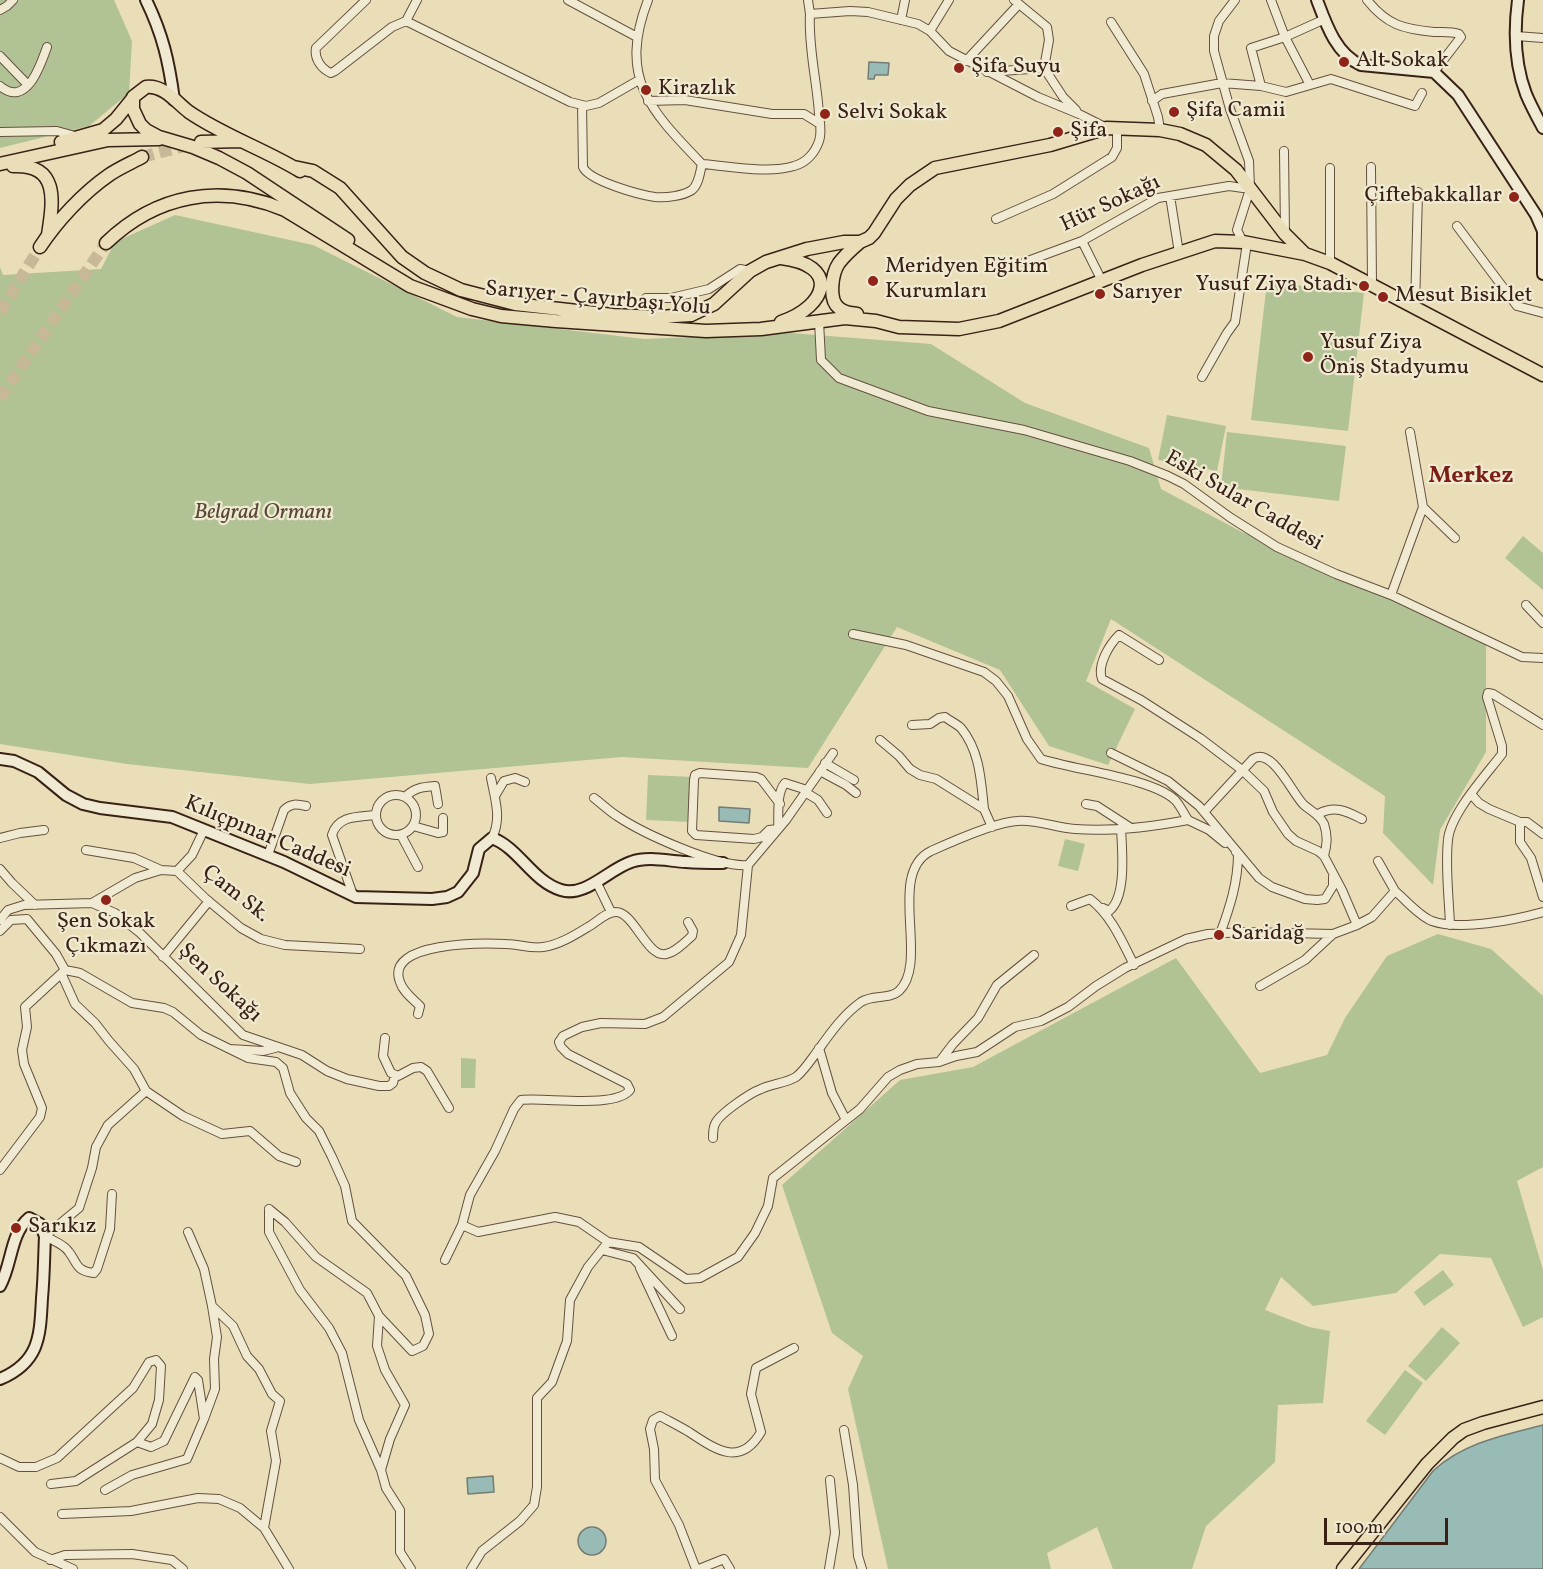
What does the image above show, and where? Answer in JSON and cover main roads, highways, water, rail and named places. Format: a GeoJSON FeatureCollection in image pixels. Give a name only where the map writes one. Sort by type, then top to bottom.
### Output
{"type":"FeatureCollection","features":[{"type":"Feature","properties":{"kind":"main road"},"geometry":{"type":"LineString","coordinates":[[0,164],[17,154],[103,130],[116,119],[141,89],[153,86],[189,112],[294,167],[353,202],[402,257],[425,273],[461,290],[515,304],[658,318],[691,315],[714,304],[750,271],[777,257],[844,242],[860,242]]}},
{"type":"Feature","properties":{"kind":"main road"},"geometry":{"type":"LineString","coordinates":[[133,97],[133,108],[146,130],[159,137],[219,158],[247,173],[339,232],[369,260]]}},
{"type":"Feature","properties":{"kind":"main road"},"geometry":{"type":"LineString","coordinates":[[1305,254],[1285,234],[1236,170],[1206,145],[1180,134],[1160,130],[1112,128],[1050,145],[935,168],[910,185],[896,199],[874,233],[860,242],[840,261],[835,270],[833,299],[840,309],[899,327],[959,329],[981,326],[999,321],[1142,264],[1215,241],[1245,242],[1305,254],[1330,263],[1543,375]]}},
{"type":"Feature","properties":{"kind":"main road"},"geometry":{"type":"LineString","coordinates":[[0,164],[108,140],[138,138],[178,142]]}},
{"type":"Feature","properties":{"kind":"main road"},"geometry":{"type":"LineString","coordinates":[[201,142],[241,141]]}},
{"type":"Feature","properties":{"kind":"main road"},"geometry":{"type":"LineString","coordinates":[[40,247],[48,235],[84,197],[110,174],[142,157]]}},
{"type":"Feature","properties":{"kind":"main road"},"geometry":{"type":"LineString","coordinates":[[0,164],[26,165],[46,178],[53,198],[48,235]]}},
{"type":"Feature","properties":{"kind":"main road","name":"Sarıyer - Çayırbaşı Yolu"},"geometry":{"type":"LineString","coordinates":[[106,243],[118,231],[158,207],[188,198],[225,195],[266,202],[285,210],[410,286],[472,309],[501,316],[735,332],[845,318],[876,321]]}},
{"type":"Feature","properties":{"kind":"main road"},"geometry":{"type":"LineString","coordinates":[[1268,247],[1276,247],[1283,241],[1285,234]]}},
{"type":"Feature","properties":{"kind":"main road"},"geometry":{"type":"LineString","coordinates":[[772,328],[809,308],[820,294],[821,286],[818,274],[805,264],[777,257]]}},
{"type":"Feature","properties":{"kind":"main road"},"geometry":{"type":"LineString","coordinates":[[1343,1569],[1427,1464],[1453,1438],[1483,1423],[1543,1407]]}},
{"type":"Feature","properties":{"kind":"water"},"geometry":{"type":"Polygon","coordinates":[[[869,62],[889,63],[888,75],[875,75],[874,79],[868,79],[869,62]]]}},
{"type":"Feature","properties":{"kind":"water"},"geometry":{"type":"Polygon","coordinates":[[[719,807],[750,809],[749,823],[719,821],[719,807]]]}},
{"type":"Feature","properties":{"kind":"water"},"geometry":{"type":"Polygon","coordinates":[[[1543,1425],[1543,1569],[1359,1569],[1433,1471],[1445,1461],[1485,1441],[1543,1425]]]}},
{"type":"Feature","properties":{"kind":"water"},"geometry":{"type":"Polygon","coordinates":[[[493,1476],[494,1492],[468,1494],[467,1478],[493,1476]]]}},
{"type":"Feature","properties":{"kind":"water"},"geometry":{"type":"Polygon","coordinates":[[[592,1527],[602,1531],[606,1541],[602,1551],[592,1555],[582,1551],[578,1541],[582,1531],[592,1527]]]}},
{"type":"Feature","properties":{"kind":"tunnel"},"geometry":{"type":"LineString","coordinates":[[142,157],[188,145]]}},
{"type":"Feature","properties":{"kind":"tunnel"},"geometry":{"type":"LineString","coordinates":[[0,398],[106,243]]}},
{"type":"Feature","properties":{"kind":"tunnel"},"geometry":{"type":"LineString","coordinates":[[0,312],[40,247]]}},
{"type":"Feature","properties":{"kind":"place","name":"Alt Sokak"},"geometry":{"type":"Point","coordinates":[1344,62]}},
{"type":"Feature","properties":{"kind":"place","name":"Şifa Suyu"},"geometry":{"type":"Point","coordinates":[959,68]}},
{"type":"Feature","properties":{"kind":"place","name":"Kirazlık"},"geometry":{"type":"Point","coordinates":[646,90]}},
{"type":"Feature","properties":{"kind":"place","name":"Şifa Camii"},"geometry":{"type":"Point","coordinates":[1174,112]}},
{"type":"Feature","properties":{"kind":"place","name":"Selvi Sokak"},"geometry":{"type":"Point","coordinates":[825,114]}},
{"type":"Feature","properties":{"kind":"place","name":"Şifa"},"geometry":{"type":"Point","coordinates":[1058,132]}},
{"type":"Feature","properties":{"kind":"place","name":"Çiftebakkallar"},"geometry":{"type":"Point","coordinates":[1514,197]}},
{"type":"Feature","properties":{"kind":"place","name":"Meridyen Eğitim Kurumları"},"geometry":{"type":"Point","coordinates":[873,281]}},
{"type":"Feature","properties":{"kind":"place","name":"Yusuf Ziya Stadı"},"geometry":{"type":"Point","coordinates":[1364,286]}},
{"type":"Feature","properties":{"kind":"place","name":"Sarıyer"},"geometry":{"type":"Point","coordinates":[1100,294]}},
{"type":"Feature","properties":{"kind":"place","name":"Mesut Bisiklet"},"geometry":{"type":"Point","coordinates":[1383,297]}},
{"type":"Feature","properties":{"kind":"place","name":"Yusuf Ziya Öniş Stadyumu"},"geometry":{"type":"Point","coordinates":[1308,357]}},
{"type":"Feature","properties":{"kind":"place","name":"Şen Sokak Çıkmazı"},"geometry":{"type":"Point","coordinates":[106,900]}},
{"type":"Feature","properties":{"kind":"place","name":"Saridağ"},"geometry":{"type":"Point","coordinates":[1219,935]}},
{"type":"Feature","properties":{"kind":"place","name":"Sarıkız"},"geometry":{"type":"Point","coordinates":[16,1228]}},
{"type":"Feature","properties":{"kind":"district","name":"Merkez"},"geometry":{"type":"Point","coordinates":[1471,478]}},
{"type":"Feature","properties":{"kind":"park label","name":"Belgrad Ormanı"},"geometry":{"type":"Point","coordinates":[263,514]}}]}
